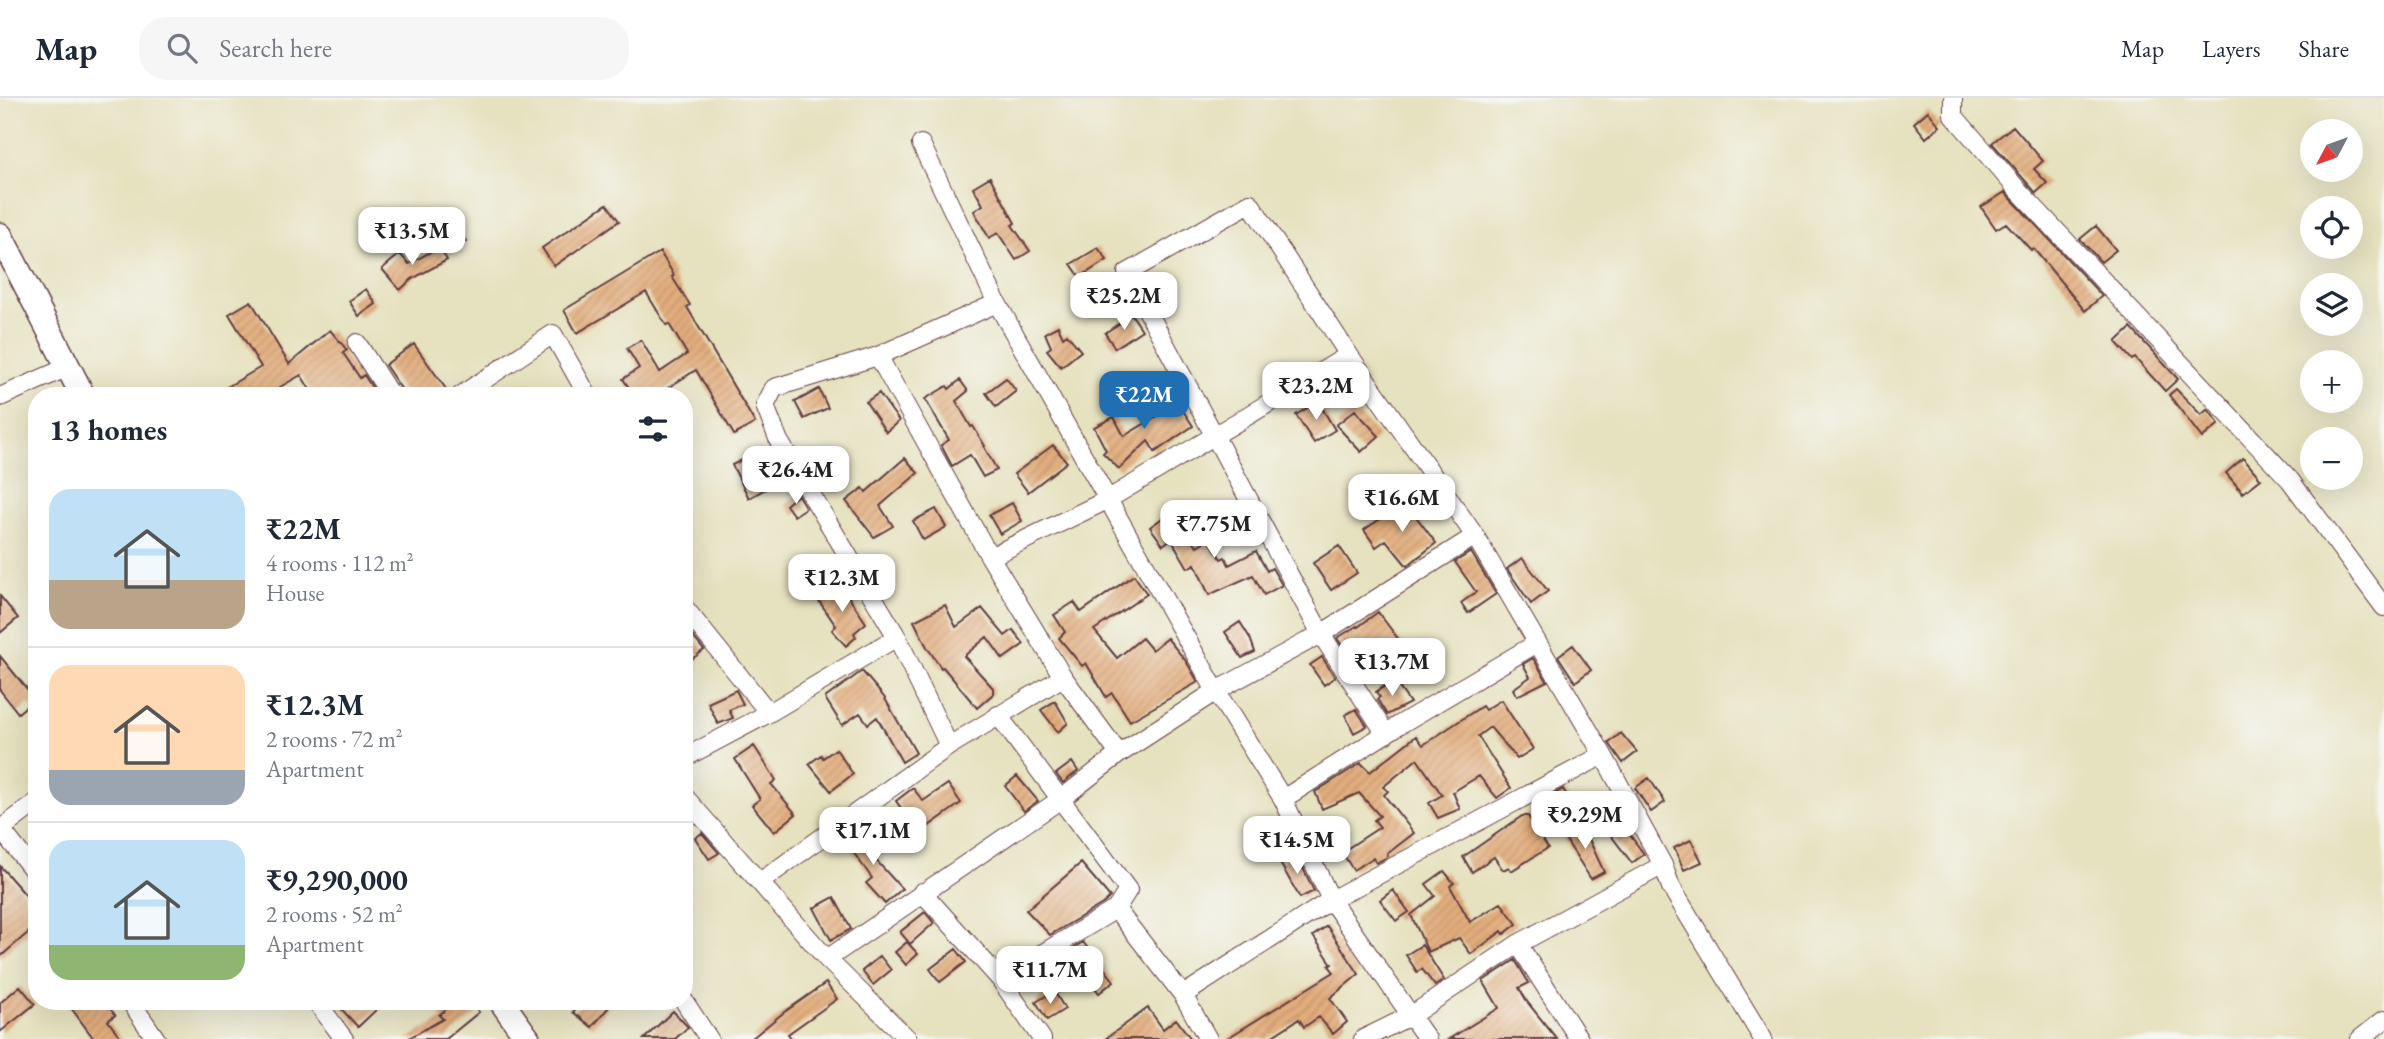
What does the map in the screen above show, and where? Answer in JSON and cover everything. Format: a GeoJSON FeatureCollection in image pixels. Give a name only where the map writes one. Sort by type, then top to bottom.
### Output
{"type":"FeatureCollection","features":[{"type":"Feature","properties":{"kind":"street"},"geometry":{"type":"LineString","coordinates":[[1954,98],[1953,115],[2018,190],[2290,480],[2384,607]]}},
{"type":"Feature","properties":{"kind":"street"},"geometry":{"type":"LineString","coordinates":[[921,144],[997,303],[1216,691],[1283,799],[1331,900],[1427,1039]]}},
{"type":"Feature","properties":{"kind":"street"},"geometry":{"type":"LineString","coordinates":[[1386,734],[1321,634],[1128,273],[1250,203],[1349,355],[1475,536],[1603,755],[1663,866],[1671,887],[1763,1039]]}},
{"type":"Feature","properties":{"kind":"street"},"geometry":{"type":"LineString","coordinates":[[0,235],[78,387]]}},
{"type":"Feature","properties":{"kind":"street"},"geometry":{"type":"LineString","coordinates":[[950,746],[897,637],[779,442],[765,407],[774,388],[878,356],[997,303]]}},
{"type":"Feature","properties":{"kind":"street"},"geometry":{"type":"LineString","coordinates":[[474,387],[553,334],[583,387]]}},
{"type":"Feature","properties":{"kind":"street"},"geometry":{"type":"LineString","coordinates":[[357,343],[385,387]]}},
{"type":"Feature","properties":{"kind":"street"},"geometry":{"type":"LineString","coordinates":[[990,557],[1107,500],[1349,355]]}},
{"type":"Feature","properties":{"kind":"street"},"geometry":{"type":"LineString","coordinates":[[878,356],[990,557],[1063,677],[1119,754]]}},
{"type":"Feature","properties":{"kind":"street"},"geometry":{"type":"LineString","coordinates":[[0,397],[68,367]]}},
{"type":"Feature","properties":{"kind":"street"},"geometry":{"type":"LineString","coordinates":[[827,958],[1060,799],[1119,754],[1216,691],[1321,634],[1475,536]]}},
{"type":"Feature","properties":{"kind":"street"},"geometry":{"type":"LineString","coordinates":[[693,618],[769,713]]}},
{"type":"Feature","properties":{"kind":"street"},"geometry":{"type":"LineString","coordinates":[[693,753],[769,713],[897,637]]}},
{"type":"Feature","properties":{"kind":"street"},"geometry":{"type":"LineString","coordinates":[[1283,799],[1537,642]]}},
{"type":"Feature","properties":{"kind":"street"},"geometry":{"type":"LineString","coordinates":[[760,882],[950,746],[1063,677]]}},
{"type":"Feature","properties":{"kind":"street"},"geometry":{"type":"LineString","coordinates":[[998,715],[1128,890],[1116,909],[1000,979]]}},
{"type":"Feature","properties":{"kind":"street"},"geometry":{"type":"LineString","coordinates":[[1183,995],[1331,900],[1603,755]]}},
{"type":"Feature","properties":{"kind":"street"},"geometry":{"type":"LineString","coordinates":[[693,806],[827,958],[908,1039]]}},
{"type":"Feature","properties":{"kind":"street"},"geometry":{"type":"LineString","coordinates":[[28,808],[0,828],[28,863]]}},
{"type":"Feature","properties":{"kind":"street"},"geometry":{"type":"LineString","coordinates":[[1363,1039],[1412,1015],[1518,944],[1663,866]]}},
{"type":"Feature","properties":{"kind":"street"},"geometry":{"type":"LineString","coordinates":[[922,892],[1000,979],[1042,1039]]}},
{"type":"Feature","properties":{"kind":"street"},"geometry":{"type":"LineString","coordinates":[[1116,909],[1183,995],[1208,1039]]}},
{"type":"Feature","properties":{"kind":"street"},"geometry":{"type":"LineString","coordinates":[[1518,944],[1579,1039]]}},
{"type":"Feature","properties":{"kind":"street"},"geometry":{"type":"LineString","coordinates":[[136,1010],[156,1039]]}},
{"type":"Feature","properties":{"kind":"street"},"geometry":{"type":"LineString","coordinates":[[323,1010],[344,1039]]}},
{"type":"Feature","properties":{"kind":"street"},"geometry":{"type":"LineString","coordinates":[[507,1010],[528,1039]]}},
{"type":"Feature","properties":{"kind":"street"},"geometry":{"type":"LineString","coordinates":[[690,1010],[709,1039]]}},
{"type":"Feature","properties":{"kind":"street"},"geometry":{"type":"LineString","coordinates":[[2360,1039],[2384,1020]]}},
{"type":"Feature","properties":{"kind":"building"},"geometry":{"type":"Polygon","coordinates":[[[1928,111],[1940,126],[1926,138],[1914,123],[1928,111]]]}},
{"type":"Feature","properties":{"kind":"building"},"geometry":{"type":"Polygon","coordinates":[[[2013,126],[2043,161],[2034,169],[2047,183],[2036,193],[1992,143],[2013,126]]]}},
{"type":"Feature","properties":{"kind":"building"},"geometry":{"type":"Polygon","coordinates":[[[990,177],[1015,223],[1012,225],[1030,251],[1016,260],[998,233],[989,238],[974,211],[983,205],[973,187],[990,177]]]}},
{"type":"Feature","properties":{"kind":"building"},"geometry":{"type":"Polygon","coordinates":[[[2005,192],[2102,296],[2085,311],[2033,248],[2031,250],[2006,223],[1996,229],[1981,207],[2005,192]]]}},
{"type":"Feature","properties":{"kind":"building"},"geometry":{"type":"Polygon","coordinates":[[[607,204],[619,221],[554,266],[542,248],[607,204]]]}},
{"type":"Feature","properties":{"kind":"building"},"geometry":{"type":"Polygon","coordinates":[[[442,212],[466,241],[451,253],[427,223],[442,212]]]}},
{"type":"Feature","properties":{"kind":"building"},"geometry":{"type":"Polygon","coordinates":[[[2096,226],[2116,250],[2101,262],[2080,239],[2096,226]]]}},
{"type":"Feature","properties":{"kind":"building"},"geometry":{"type":"Polygon","coordinates":[[[439,247],[447,260],[412,279],[400,290],[382,269],[400,254],[409,264],[439,247]]]}},
{"type":"Feature","properties":{"kind":"building"},"geometry":{"type":"Polygon","coordinates":[[[1098,248],[1107,260],[1080,277],[1071,264],[1098,248]]]}},
{"type":"Feature","properties":{"kind":"building"},"geometry":{"type":"Polygon","coordinates":[[[660,252],[690,305],[687,307],[755,423],[734,435],[696,370],[669,387],[629,387],[623,379],[639,368],[627,348],[641,340],[660,372],[687,354],[646,292],[577,333],[564,310],[660,252]]]}},
{"type":"Feature","properties":{"kind":"building"},"geometry":{"type":"Polygon","coordinates":[[[366,289],[376,304],[359,316],[349,301],[366,289]]]}},
{"type":"Feature","properties":{"kind":"building"},"geometry":{"type":"Polygon","coordinates":[[[251,301],[289,364],[330,330],[347,350],[343,353],[360,378],[364,375],[372,387],[308,387],[301,375],[280,387],[227,387],[261,367],[229,314],[251,301]]]}},
{"type":"Feature","properties":{"kind":"building"},"geometry":{"type":"Polygon","coordinates":[[[1132,315],[1142,330],[1115,348],[1105,333],[1132,315]]]}},
{"type":"Feature","properties":{"kind":"building"},"geometry":{"type":"Polygon","coordinates":[[[1058,326],[1063,337],[1067,334],[1081,351],[1061,367],[1047,350],[1051,347],[1045,333],[1058,326]]]}},
{"type":"Feature","properties":{"kind":"building"},"geometry":{"type":"Polygon","coordinates":[[[2131,328],[2178,379],[2165,391],[2135,358],[2132,360],[2116,342],[2131,328]]]}},
{"type":"Feature","properties":{"kind":"building"},"geometry":{"type":"Polygon","coordinates":[[[414,344],[445,387],[400,387],[385,365],[414,344]]]}},
{"type":"Feature","properties":{"kind":"building"},"geometry":{"type":"Polygon","coordinates":[[[1006,378],[1016,391],[996,407],[986,393],[1006,378]]]}},
{"type":"Feature","properties":{"kind":"building"},"geometry":{"type":"Polygon","coordinates":[[[960,380],[968,391],[956,401],[997,470],[983,477],[970,455],[952,466],[941,445],[949,440],[925,399],[947,386],[949,389],[960,380]]]}},
{"type":"Feature","properties":{"kind":"building"},"geometry":{"type":"Polygon","coordinates":[[[819,389],[828,408],[804,419],[795,402],[819,389]]]}},
{"type":"Feature","properties":{"kind":"building"},"geometry":{"type":"Polygon","coordinates":[[[1168,389],[1176,412],[1182,409],[1193,426],[1155,452],[1148,441],[1119,469],[1103,453],[1106,450],[1094,427],[1114,417],[1124,436],[1159,415],[1152,395],[1168,389]]]}},
{"type":"Feature","properties":{"kind":"building"},"geometry":{"type":"Polygon","coordinates":[[[2176,389],[2201,415],[2208,409],[2219,424],[2202,438],[2169,395],[2176,389]]]}},
{"type":"Feature","properties":{"kind":"building"},"geometry":{"type":"Polygon","coordinates":[[[879,393],[899,421],[886,432],[866,402],[879,393]]]}},
{"type":"Feature","properties":{"kind":"building"},"geometry":{"type":"Polygon","coordinates":[[[1318,401],[1335,430],[1314,443],[1296,415],[1318,401]]]}},
{"type":"Feature","properties":{"kind":"building"},"geometry":{"type":"Polygon","coordinates":[[[1355,410],[1379,436],[1361,452],[1336,425],[1355,410]]]}},
{"type":"Feature","properties":{"kind":"building"},"geometry":{"type":"Polygon","coordinates":[[[1053,445],[1067,462],[1028,492],[1014,474],[1053,445]]]}},
{"type":"Feature","properties":{"kind":"building"},"geometry":{"type":"Polygon","coordinates":[[[750,456],[767,488],[749,498],[732,465],[750,456]]]}},
{"type":"Feature","properties":{"kind":"building"},"geometry":{"type":"Polygon","coordinates":[[[905,458],[918,473],[880,506],[893,526],[874,537],[846,501],[863,488],[866,492],[905,458]]]}},
{"type":"Feature","properties":{"kind":"building"},"geometry":{"type":"Polygon","coordinates":[[[2243,458],[2261,479],[2243,493],[2226,473],[2243,458]]]}},
{"type":"Feature","properties":{"kind":"building"},"geometry":{"type":"Polygon","coordinates":[[[798,495],[806,508],[794,516],[786,505],[798,495]]]}},
{"type":"Feature","properties":{"kind":"building"},"geometry":{"type":"Polygon","coordinates":[[[1405,502],[1436,543],[1407,566],[1386,540],[1376,547],[1364,530],[1405,502]]]}},
{"type":"Feature","properties":{"kind":"building"},"geometry":{"type":"Polygon","coordinates":[[[1012,503],[1022,521],[1000,534],[989,515],[1012,503]]]}},
{"type":"Feature","properties":{"kind":"building"},"geometry":{"type":"Polygon","coordinates":[[[936,509],[946,527],[923,540],[913,521],[936,509]]]}},
{"type":"Feature","properties":{"kind":"building"},"geometry":{"type":"Polygon","coordinates":[[[1172,511],[1197,546],[1209,539],[1221,559],[1225,557],[1229,565],[1256,551],[1267,571],[1272,568],[1282,585],[1264,595],[1253,575],[1209,595],[1195,564],[1188,568],[1171,539],[1163,545],[1150,527],[1172,511]]]}},
{"type":"Feature","properties":{"kind":"building"},"geometry":{"type":"Polygon","coordinates":[[[1339,546],[1357,573],[1331,590],[1313,563],[1339,546]]]}},
{"type":"Feature","properties":{"kind":"building"},"geometry":{"type":"Polygon","coordinates":[[[1471,552],[1496,594],[1468,613],[1461,603],[1476,592],[1455,562],[1471,552]]]}},
{"type":"Feature","properties":{"kind":"building"},"geometry":{"type":"Polygon","coordinates":[[[1522,558],[1548,591],[1531,604],[1507,569],[1522,558]]]}},
{"type":"Feature","properties":{"kind":"building"},"geometry":{"type":"Polygon","coordinates":[[[1134,575],[1147,594],[1094,630],[1117,658],[1142,638],[1152,650],[1167,638],[1186,661],[1198,682],[1130,721],[1112,693],[1106,697],[1086,663],[1082,666],[1059,638],[1065,632],[1054,615],[1074,602],[1081,612],[1134,575]]]}},
{"type":"Feature","properties":{"kind":"building"},"geometry":{"type":"Polygon","coordinates":[[[840,584],[866,623],[854,633],[856,637],[846,646],[832,630],[836,626],[817,598],[840,584]]]}},
{"type":"Feature","properties":{"kind":"building"},"geometry":{"type":"Polygon","coordinates":[[[0,596],[18,618],[0,633],[0,596]]]}},
{"type":"Feature","properties":{"kind":"building"},"geometry":{"type":"Polygon","coordinates":[[[945,605],[956,627],[982,608],[1005,636],[1013,630],[1024,644],[1003,659],[987,637],[964,656],[993,688],[993,694],[977,708],[943,667],[941,668],[914,621],[945,605]]]}},
{"type":"Feature","properties":{"kind":"building"},"geometry":{"type":"Polygon","coordinates":[[[1378,612],[1402,644],[1359,671],[1337,638],[1378,612]]]}},
{"type":"Feature","properties":{"kind":"building"},"geometry":{"type":"Polygon","coordinates":[[[1240,622],[1255,652],[1242,658],[1225,632],[1240,622]]]}},
{"type":"Feature","properties":{"kind":"building"},"geometry":{"type":"Polygon","coordinates":[[[693,637],[704,650],[693,658],[693,637]]]}},
{"type":"Feature","properties":{"kind":"building"},"geometry":{"type":"Polygon","coordinates":[[[1573,645],[1591,670],[1575,682],[1558,656],[1573,645]]]}},
{"type":"Feature","properties":{"kind":"building"},"geometry":{"type":"Polygon","coordinates":[[[0,656],[28,688],[28,705],[18,713],[0,690],[0,656]]]}},
{"type":"Feature","properties":{"kind":"building"},"geometry":{"type":"Polygon","coordinates":[[[1322,657],[1335,677],[1324,685],[1310,665],[1322,657]]]}},
{"type":"Feature","properties":{"kind":"building"},"geometry":{"type":"Polygon","coordinates":[[[1533,658],[1547,681],[1517,696],[1513,689],[1530,677],[1523,664],[1533,658]]]}},
{"type":"Feature","properties":{"kind":"building"},"geometry":{"type":"Polygon","coordinates":[[[862,671],[884,697],[916,753],[902,762],[877,717],[868,724],[860,713],[842,725],[825,698],[862,671]]]}},
{"type":"Feature","properties":{"kind":"building"},"geometry":{"type":"Polygon","coordinates":[[[1394,680],[1410,703],[1387,715],[1377,699],[1380,697],[1376,692],[1394,680]]]}},
{"type":"Feature","properties":{"kind":"building"},"geometry":{"type":"Polygon","coordinates":[[[736,690],[743,704],[729,710],[733,718],[718,724],[708,703],[736,690]]]}},
{"type":"Feature","properties":{"kind":"building"},"geometry":{"type":"Polygon","coordinates":[[[1501,700],[1533,749],[1517,759],[1490,727],[1478,736],[1511,788],[1497,798],[1479,776],[1453,792],[1460,809],[1438,818],[1429,803],[1442,795],[1417,759],[1383,787],[1388,791],[1384,795],[1414,833],[1387,854],[1386,858],[1376,863],[1373,858],[1353,870],[1342,852],[1380,827],[1374,820],[1380,816],[1359,793],[1322,809],[1315,792],[1361,763],[1370,772],[1416,736],[1423,745],[1482,706],[1485,710],[1501,700]]]}},
{"type":"Feature","properties":{"kind":"building"},"geometry":{"type":"Polygon","coordinates":[[[1055,701],[1068,723],[1058,732],[1041,710],[1055,701]]]}},
{"type":"Feature","properties":{"kind":"building"},"geometry":{"type":"Polygon","coordinates":[[[1356,709],[1367,726],[1354,733],[1345,715],[1356,709]]]}},
{"type":"Feature","properties":{"kind":"building"},"geometry":{"type":"Polygon","coordinates":[[[1621,733],[1637,752],[1623,763],[1609,743],[1621,733]]]}},
{"type":"Feature","properties":{"kind":"building"},"geometry":{"type":"Polygon","coordinates":[[[754,746],[776,780],[771,784],[796,814],[774,832],[752,805],[760,799],[735,759],[754,746]]]}},
{"type":"Feature","properties":{"kind":"building"},"geometry":{"type":"Polygon","coordinates":[[[836,749],[853,774],[831,791],[809,764],[836,749]]]}},
{"type":"Feature","properties":{"kind":"building"},"geometry":{"type":"Polygon","coordinates":[[[1072,762],[1078,771],[1063,783],[1056,774],[1072,762]]]}},
{"type":"Feature","properties":{"kind":"building"},"geometry":{"type":"Polygon","coordinates":[[[1017,776],[1038,801],[1024,811],[1005,786],[1017,776]]]}},
{"type":"Feature","properties":{"kind":"building"},"geometry":{"type":"Polygon","coordinates":[[[1649,778],[1665,802],[1651,812],[1635,788],[1649,778]]]}},
{"type":"Feature","properties":{"kind":"building"},"geometry":{"type":"Polygon","coordinates":[[[948,784],[961,803],[919,833],[896,801],[913,788],[923,801],[948,784]]]}},
{"type":"Feature","properties":{"kind":"building"},"geometry":{"type":"Polygon","coordinates":[[[1563,789],[1572,804],[1561,814],[1548,797],[1563,789]]]}},
{"type":"Feature","properties":{"kind":"building"},"geometry":{"type":"Polygon","coordinates":[[[1522,816],[1528,816],[1548,848],[1511,871],[1509,867],[1503,870],[1494,857],[1472,872],[1463,857],[1522,816]]]}},
{"type":"Feature","properties":{"kind":"building"},"geometry":{"type":"Polygon","coordinates":[[[1618,819],[1644,854],[1632,863],[1606,829],[1618,819]]]}},
{"type":"Feature","properties":{"kind":"building"},"geometry":{"type":"Polygon","coordinates":[[[1582,824],[1604,872],[1591,879],[1564,837],[1582,824]]]}},
{"type":"Feature","properties":{"kind":"building"},"geometry":{"type":"Polygon","coordinates":[[[850,831],[852,834],[856,831],[862,838],[865,836],[878,855],[874,858],[902,889],[885,904],[866,883],[872,878],[842,837],[850,831]]]}},
{"type":"Feature","properties":{"kind":"building"},"geometry":{"type":"Polygon","coordinates":[[[702,833],[719,853],[709,859],[695,838],[702,833]]]}},
{"type":"Feature","properties":{"kind":"building"},"geometry":{"type":"Polygon","coordinates":[[[1691,840],[1702,862],[1684,870],[1674,848],[1691,840]]]}},
{"type":"Feature","properties":{"kind":"building"},"geometry":{"type":"Polygon","coordinates":[[[1296,853],[1314,891],[1300,898],[1280,863],[1296,853]]]}},
{"type":"Feature","properties":{"kind":"building"},"geometry":{"type":"Polygon","coordinates":[[[1081,863],[1110,897],[1050,935],[1026,910],[1081,863]]]}},
{"type":"Feature","properties":{"kind":"building"},"geometry":{"type":"Polygon","coordinates":[[[0,866],[28,898],[28,933],[0,957],[0,866]]]}},
{"type":"Feature","properties":{"kind":"building"},"geometry":{"type":"Polygon","coordinates":[[[1444,871],[1454,883],[1450,886],[1470,922],[1501,903],[1517,924],[1504,934],[1502,931],[1471,954],[1459,938],[1428,952],[1411,915],[1435,896],[1426,884],[1444,871]]]}},
{"type":"Feature","properties":{"kind":"building"},"geometry":{"type":"Polygon","coordinates":[[[1393,890],[1409,912],[1396,921],[1380,900],[1393,890]]]}},
{"type":"Feature","properties":{"kind":"building"},"geometry":{"type":"Polygon","coordinates":[[[834,897],[851,929],[831,940],[814,908],[834,897]]]}},
{"type":"Feature","properties":{"kind":"building"},"geometry":{"type":"Polygon","coordinates":[[[925,912],[934,923],[910,944],[900,932],[925,912]]]}},
{"type":"Feature","properties":{"kind":"building"},"geometry":{"type":"Polygon","coordinates":[[[1327,926],[1359,974],[1330,998],[1347,1022],[1333,1034],[1319,1017],[1304,1027],[1299,1019],[1268,1039],[1226,1039],[1334,972],[1329,966],[1332,964],[1313,936],[1327,926]]]}},
{"type":"Feature","properties":{"kind":"building"},"geometry":{"type":"Polygon","coordinates":[[[907,942],[918,954],[906,965],[895,952],[907,942]]]}},
{"type":"Feature","properties":{"kind":"building"},"geometry":{"type":"Polygon","coordinates":[[[1083,942],[1114,981],[1099,993],[1067,952],[1083,942]]]}},
{"type":"Feature","properties":{"kind":"building"},"geometry":{"type":"Polygon","coordinates":[[[1422,945],[1444,980],[1435,986],[1422,969],[1417,972],[1406,955],[1422,945]]]}},
{"type":"Feature","properties":{"kind":"building"},"geometry":{"type":"Polygon","coordinates":[[[956,949],[966,962],[940,982],[930,969],[956,949]]]}},
{"type":"Feature","properties":{"kind":"building"},"geometry":{"type":"Polygon","coordinates":[[[880,956],[891,970],[873,985],[862,971],[880,956]]]}},
{"type":"Feature","properties":{"kind":"building"},"geometry":{"type":"Polygon","coordinates":[[[1515,960],[1529,983],[1519,988],[1557,1039],[1449,1039],[1499,1008],[1483,981],[1515,960]]]}},
{"type":"Feature","properties":{"kind":"building"},"geometry":{"type":"Polygon","coordinates":[[[826,983],[837,999],[788,1034],[792,1039],[751,1039],[783,1013],[826,983]]]}},
{"type":"Feature","properties":{"kind":"building"},"geometry":{"type":"Polygon","coordinates":[[[20,986],[28,996],[28,1010],[0,1032],[0,1003],[20,986]]]}},
{"type":"Feature","properties":{"kind":"building"},"geometry":{"type":"Polygon","coordinates":[[[1054,991],[1065,1009],[1047,1020],[1036,1002],[1054,991]]]}},
{"type":"Feature","properties":{"kind":"building"},"geometry":{"type":"Polygon","coordinates":[[[1148,1008],[1163,1029],[1176,1019],[1191,1039],[1105,1039],[1148,1008]]]}},
{"type":"Feature","properties":{"kind":"building"},"geometry":{"type":"Polygon","coordinates":[[[73,1010],[111,1010],[115,1015],[108,1021],[122,1039],[94,1039],[73,1010]]]}},
{"type":"Feature","properties":{"kind":"building"},"geometry":{"type":"Polygon","coordinates":[[[342,1010],[376,1010],[358,1027],[342,1010]]]}},
{"type":"Feature","properties":{"kind":"building"},"geometry":{"type":"Polygon","coordinates":[[[445,1010],[479,1012],[446,1039],[407,1039],[443,1019],[439,1015],[445,1010]]]}},
{"type":"Feature","properties":{"kind":"building"},"geometry":{"type":"Polygon","coordinates":[[[575,1010],[606,1010],[592,1027],[573,1012],[575,1010]]]}},
{"type":"Feature","properties":{"kind":"building"},"geometry":{"type":"Polygon","coordinates":[[[673,1011],[688,1027],[675,1039],[644,1039],[673,1011]]]}}]}
